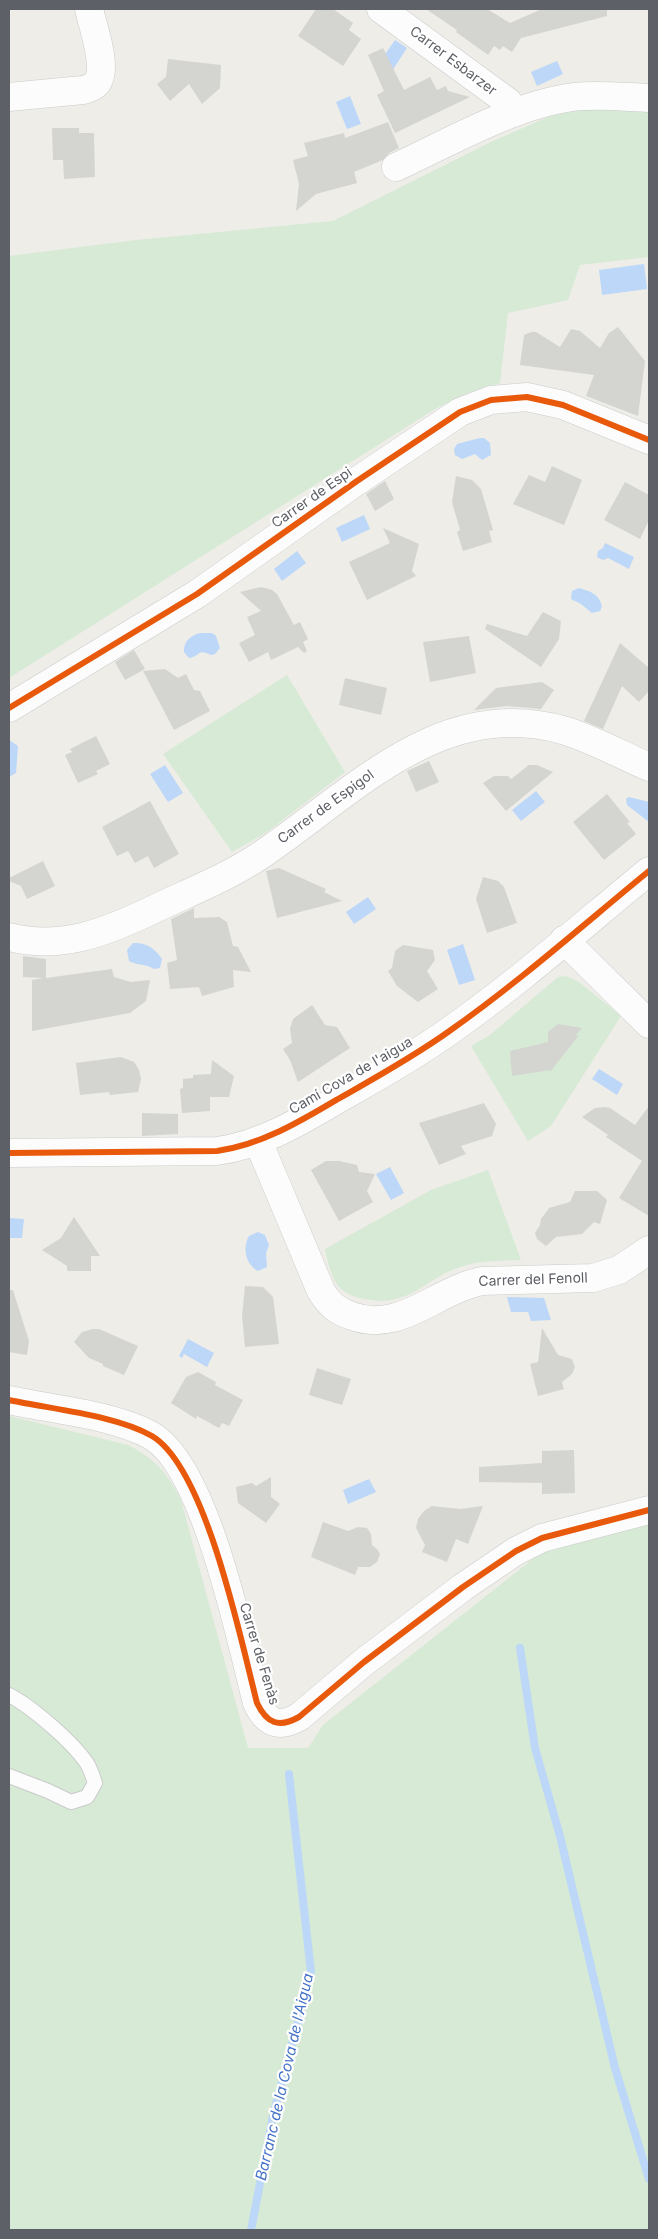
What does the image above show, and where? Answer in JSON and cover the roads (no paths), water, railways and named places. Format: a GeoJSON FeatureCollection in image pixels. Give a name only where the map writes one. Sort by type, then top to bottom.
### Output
{"type":"FeatureCollection","features":[{"type":"Feature","properties":{"kind":"street"},"geometry":{"type":"LineString","coordinates":[[9,97],[93,87],[99,80],[101,65],[89,9]]}},
{"type":"Feature","properties":{"kind":"street","name":"Carrer Esbarzer"},"geometry":{"type":"LineString","coordinates":[[387,10],[508,102],[514,113]]}},
{"type":"Feature","properties":{"kind":"street"},"geometry":{"type":"LineString","coordinates":[[396,167],[514,113],[549,102],[575,97],[649,98]]}},
{"type":"Feature","properties":{"kind":"street","name":"Carrer de Espi"},"geometry":{"type":"LineString","coordinates":[[9,708],[197,594],[357,481],[460,412],[491,400],[527,397],[563,405],[649,440]]}},
{"type":"Feature","properties":{"kind":"street","name":"Carrer de Espigol"},"geometry":{"type":"LineString","coordinates":[[9,938],[41,943],[79,939],[139,916],[246,864],[400,755],[442,736],[471,728],[519,723],[567,731],[649,767]]}},
{"type":"Feature","properties":{"kind":"street","name":"Camí Cova de l'aigua"},"geometry":{"type":"LineString","coordinates":[[9,1153],[218,1151],[258,1141],[339,1098],[447,1033],[484,1006],[649,871]]}},
{"type":"Feature","properties":{"kind":"street"},"geometry":{"type":"LineString","coordinates":[[564,940],[649,1024]]}},
{"type":"Feature","properties":{"kind":"street","name":"Carrer del Fenoll"},"geometry":{"type":"LineString","coordinates":[[258,1141],[321,1291],[333,1308],[358,1318],[379,1321],[390,1320],[406,1314],[450,1291],[467,1284],[482,1281],[580,1280],[609,1275],[629,1265],[649,1250]]}},
{"type":"Feature","properties":{"kind":"street","name":"Carrer de Fenàs"},"geometry":{"type":"LineString","coordinates":[[9,1400],[115,1421],[140,1430],[165,1446],[183,1470],[210,1535],[262,1713],[268,1719],[277,1723],[288,1723],[304,1714],[333,1686],[364,1662],[464,1587],[516,1551],[542,1538],[649,1510]]}},
{"type":"Feature","properties":{"kind":"lane"},"geometry":{"type":"LineString","coordinates":[[9,1695],[37,1716],[78,1752],[89,1766],[95,1784],[87,1797],[71,1802],[9,1776]]}},
{"type":"Feature","properties":{"kind":"water"},"geometry":{"type":"Polygon","coordinates":[[[395,40],[407,48],[392,71],[379,63],[395,40]]]}},
{"type":"Feature","properties":{"kind":"water"},"geometry":{"type":"Polygon","coordinates":[[[557,61],[563,74],[537,86],[531,72],[557,61]]]}},
{"type":"Feature","properties":{"kind":"water"},"geometry":{"type":"Polygon","coordinates":[[[350,96],[361,124],[347,129],[336,102],[350,96]]]}},
{"type":"Feature","properties":{"kind":"water"},"geometry":{"type":"Polygon","coordinates":[[[644,264],[647,289],[602,295],[599,270],[644,264]]]}},
{"type":"Feature","properties":{"kind":"water"},"geometry":{"type":"Polygon","coordinates":[[[484,438],[490,443],[491,455],[482,460],[475,454],[462,459],[455,455],[454,449],[457,444],[484,438]]]}},
{"type":"Feature","properties":{"kind":"water"},"geometry":{"type":"Polygon","coordinates":[[[364,515],[370,529],[342,542],[336,528],[364,515]]]}},
{"type":"Feature","properties":{"kind":"water"},"geometry":{"type":"Polygon","coordinates":[[[605,543],[634,557],[629,569],[608,558],[603,560],[597,557],[598,551],[603,548],[605,543]]]}},
{"type":"Feature","properties":{"kind":"water"},"geometry":{"type":"Polygon","coordinates":[[[297,551],[306,563],[282,581],[274,569],[297,551]]]}},
{"type":"Feature","properties":{"kind":"water"},"geometry":{"type":"Polygon","coordinates":[[[579,588],[596,596],[601,602],[600,611],[592,613],[571,599],[572,591],[579,588]]]}},
{"type":"Feature","properties":{"kind":"water"},"geometry":{"type":"Polygon","coordinates":[[[212,633],[216,636],[220,648],[215,654],[211,655],[201,652],[189,658],[184,652],[186,642],[194,635],[212,633]]]}},
{"type":"Feature","properties":{"kind":"water"},"geometry":{"type":"Polygon","coordinates":[[[9,740],[18,746],[16,773],[9,777],[9,740]]]}},
{"type":"Feature","properties":{"kind":"water"},"geometry":{"type":"Polygon","coordinates":[[[165,765],[183,793],[168,802],[150,774],[165,765]]]}},
{"type":"Feature","properties":{"kind":"water"},"geometry":{"type":"Polygon","coordinates":[[[536,791],[545,802],[521,821],[512,810],[536,791]]]}},
{"type":"Feature","properties":{"kind":"water"},"geometry":{"type":"Polygon","coordinates":[[[629,797],[649,802],[649,822],[627,805],[626,799],[629,797]]]}},
{"type":"Feature","properties":{"kind":"water"},"geometry":{"type":"Polygon","coordinates":[[[368,897],[376,909],[354,924],[346,912],[368,897]]]}},
{"type":"Feature","properties":{"kind":"water"},"geometry":{"type":"Polygon","coordinates":[[[133,943],[146,945],[157,952],[162,959],[160,968],[154,969],[129,961],[127,950],[133,943]]]}},
{"type":"Feature","properties":{"kind":"water"},"geometry":{"type":"Polygon","coordinates":[[[463,944],[475,980],[459,985],[447,950],[463,944]]]}},
{"type":"Feature","properties":{"kind":"water"},"geometry":{"type":"Polygon","coordinates":[[[599,1069],[623,1084],[617,1095],[592,1079],[599,1069]]]}},
{"type":"Feature","properties":{"kind":"water"},"geometry":{"type":"Polygon","coordinates":[[[390,1167],[404,1193],[391,1200],[376,1174],[390,1167]]]}},
{"type":"Feature","properties":{"kind":"water"},"geometry":{"type":"Polygon","coordinates":[[[9,1218],[24,1219],[22,1238],[9,1238],[9,1218]]]}},
{"type":"Feature","properties":{"kind":"water"},"geometry":{"type":"Polygon","coordinates":[[[258,1232],[265,1235],[269,1245],[266,1253],[267,1267],[258,1271],[251,1265],[246,1256],[246,1246],[249,1236],[258,1232]]]}},
{"type":"Feature","properties":{"kind":"water"},"geometry":{"type":"Polygon","coordinates":[[[507,1297],[544,1298],[551,1320],[531,1321],[528,1312],[511,1312],[507,1297]]]}},
{"type":"Feature","properties":{"kind":"water"},"geometry":{"type":"Polygon","coordinates":[[[188,1339],[214,1353],[207,1367],[184,1354],[182,1358],[179,1356],[188,1339]]]}},
{"type":"Feature","properties":{"kind":"water"},"geometry":{"type":"Polygon","coordinates":[[[369,1479],[376,1492],[348,1504],[343,1490],[369,1479]]]}},
{"type":"Feature","properties":{"kind":"waterway"},"geometry":{"type":"LineString","coordinates":[[520,1648],[535,1748],[560,1836],[615,2068],[649,2179]]}},
{"type":"Feature","properties":{"kind":"waterway","name":"Barranc de la Cova de l'Aigua"},"geometry":{"type":"LineString","coordinates":[[251,2230],[273,2116],[311,1972],[289,1774]]}}]}
